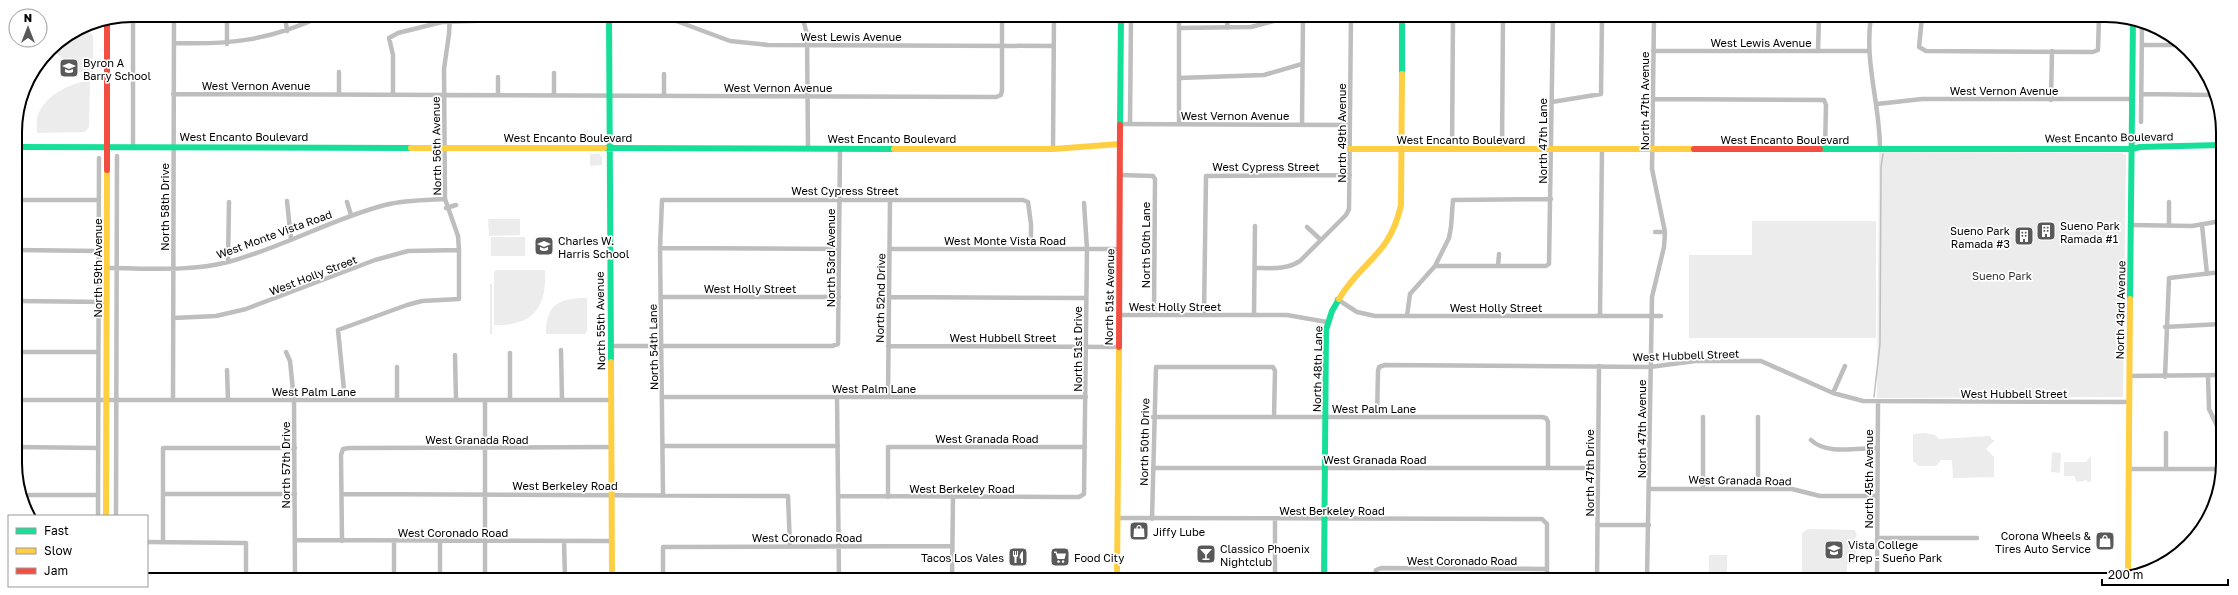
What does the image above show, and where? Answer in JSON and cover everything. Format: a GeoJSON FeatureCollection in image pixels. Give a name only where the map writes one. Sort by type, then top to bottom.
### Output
{"type":"FeatureCollection","features":[{"type":"Feature","properties":{"kind":"street"},"geometry":{"type":"LineString","coordinates":[[133,22],[133,146]]}},
{"type":"Feature","properties":{"kind":"street","name":"North 58th Drive"},"geometry":{"type":"LineString","coordinates":[[173,400],[174,22]]}},
{"type":"Feature","properties":{"kind":"street"},"geometry":{"type":"LineString","coordinates":[[227,22],[227,44]]}},
{"type":"Feature","properties":{"kind":"street"},"geometry":{"type":"LineString","coordinates":[[286,22],[287,31]]}},
{"type":"Feature","properties":{"kind":"street"},"geometry":{"type":"LineString","coordinates":[[174,43],[227,44],[256,40],[287,31],[308,22]]}},
{"type":"Feature","properties":{"kind":"street"},"geometry":{"type":"LineString","coordinates":[[393,95],[393,55],[389,38],[398,33],[450,22]]}},
{"type":"Feature","properties":{"kind":"street","name":"North 56th Avenue"},"geometry":{"type":"LineString","coordinates":[[345,400],[338,330],[407,304],[422,301],[459,299],[460,250],[458,236],[446,208],[445,199],[444,69],[450,22]]}},
{"type":"Feature","properties":{"kind":"street","name":"North 55th Avenue"},"geometry":{"type":"LineString","coordinates":[[609,22],[612,573]]}},
{"type":"Feature","properties":{"kind":"street","name":"West Lewis Avenue"},"geometry":{"type":"LineString","coordinates":[[679,22],[730,41],[768,45],[1053,46]]}},
{"type":"Feature","properties":{"kind":"street"},"geometry":{"type":"LineString","coordinates":[[804,22],[807,34],[808,148]]}},
{"type":"Feature","properties":{"kind":"street"},"geometry":{"type":"LineString","coordinates":[[1002,22],[1002,46]]}},
{"type":"Feature","properties":{"kind":"street"},"geometry":{"type":"LineString","coordinates":[[1053,149],[1054,22]]}},
{"type":"Feature","properties":{"kind":"street","name":"North 51st Avenue"},"geometry":{"type":"LineString","coordinates":[[1117,573],[1121,22]]}},
{"type":"Feature","properties":{"kind":"street"},"geometry":{"type":"LineString","coordinates":[[1130,124],[1131,22]]}},
{"type":"Feature","properties":{"kind":"street"},"geometry":{"type":"LineString","coordinates":[[1178,124],[1179,22]]}},
{"type":"Feature","properties":{"kind":"street"},"geometry":{"type":"LineString","coordinates":[[1227,28],[1228,22]]}},
{"type":"Feature","properties":{"kind":"street"},"geometry":{"type":"LineString","coordinates":[[1179,28],[1251,27],[1270,22]]}},
{"type":"Feature","properties":{"kind":"street"},"geometry":{"type":"LineString","coordinates":[[1302,125],[1303,22]]}},
{"type":"Feature","properties":{"kind":"street","name":"North 49th Avenue"},"geometry":{"type":"LineString","coordinates":[[1255,268],[1279,268],[1298,264],[1349,209],[1351,22]]}},
{"type":"Feature","properties":{"kind":"street","name":"North 48th Lane"},"geometry":{"type":"LineString","coordinates":[[1324,573],[1327,322],[1337,299],[1394,234],[1401,210],[1402,22]]}},
{"type":"Feature","properties":{"kind":"street"},"geometry":{"type":"LineString","coordinates":[[1452,149],[1453,22]]}},
{"type":"Feature","properties":{"kind":"street"},"geometry":{"type":"LineString","coordinates":[[1502,149],[1503,22]]}},
{"type":"Feature","properties":{"kind":"street","name":"North 47th Lane"},"geometry":{"type":"LineString","coordinates":[[1498,266],[1546,266],[1549,264],[1553,22]]}},
{"type":"Feature","properties":{"kind":"street"},"geometry":{"type":"LineString","coordinates":[[1552,102],[1601,94],[1602,22]]}},
{"type":"Feature","properties":{"kind":"street","name":"North 47th Avenue"},"geometry":{"type":"LineString","coordinates":[[1647,573],[1650,489],[1650,367],[1652,290],[1662,254],[1665,232],[1662,211],[1653,175],[1654,22]]}},
{"type":"Feature","properties":{"kind":"street"},"geometry":{"type":"LineString","coordinates":[[1818,22],[1818,51]]}},
{"type":"Feature","properties":{"kind":"street"},"geometry":{"type":"LineString","coordinates":[[1871,22],[1869,51],[1871,75],[1877,104],[1880,149]]}},
{"type":"Feature","properties":{"kind":"street"},"geometry":{"type":"LineString","coordinates":[[1922,22],[1919,48],[1926,51],[2098,50],[2099,22]]}},
{"type":"Feature","properties":{"kind":"street","name":"North 59th Avenue"},"geometry":{"type":"LineString","coordinates":[[106,515],[107,25]]}},
{"type":"Feature","properties":{"kind":"street","name":"North 43rd Avenue"},"geometry":{"type":"LineString","coordinates":[[2128,570],[2133,26]]}},
{"type":"Feature","properties":{"kind":"street"},"geometry":{"type":"LineString","coordinates":[[2141,122],[2142,28]]}},
{"type":"Feature","properties":{"kind":"street"},"geometry":{"type":"LineString","coordinates":[[2142,45],[2173,45]]}},
{"type":"Feature","properties":{"kind":"street","name":"West Vernon Avenue"},"geometry":{"type":"LineString","coordinates":[[174,94],[808,96],[1001,95],[1002,46]]}},
{"type":"Feature","properties":{"kind":"street","name":"West Lewis Avenue"},"geometry":{"type":"LineString","coordinates":[[1653,51],[1869,51]]}},
{"type":"Feature","properties":{"kind":"street"},"geometry":{"type":"LineString","coordinates":[[2051,100],[2052,51]]}},
{"type":"Feature","properties":{"kind":"street"},"geometry":{"type":"LineString","coordinates":[[1179,78],[1264,75],[1302,64]]}},
{"type":"Feature","properties":{"kind":"street"},"geometry":{"type":"LineString","coordinates":[[339,72],[339,94]]}},
{"type":"Feature","properties":{"kind":"street"},"geometry":{"type":"LineString","coordinates":[[554,73],[554,95]]}},
{"type":"Feature","properties":{"kind":"street"},"geometry":{"type":"LineString","coordinates":[[664,74],[664,95]]}},
{"type":"Feature","properties":{"kind":"street"},"geometry":{"type":"LineString","coordinates":[[498,77],[498,95]]}},
{"type":"Feature","properties":{"kind":"street"},"geometry":{"type":"LineString","coordinates":[[2142,94],[2209,94]]}},
{"type":"Feature","properties":{"kind":"street"},"geometry":{"type":"LineString","coordinates":[[1653,99],[1824,100],[1826,105],[1825,149]]}},
{"type":"Feature","properties":{"kind":"street","name":"West Vernon Avenue"},"geometry":{"type":"LineString","coordinates":[[1877,104],[1922,99],[2132,99]]}},
{"type":"Feature","properties":{"kind":"street","name":"West Vernon Avenue"},"geometry":{"type":"LineString","coordinates":[[1120,124],[1350,125]]}},
{"type":"Feature","properties":{"kind":"street","name":"West Encanto Boulevard"},"geometry":{"type":"LineString","coordinates":[[22,147],[173,146],[1053,149],[1120,144]]}},
{"type":"Feature","properties":{"kind":"street","name":"West Encanto Boulevard"},"geometry":{"type":"LineString","coordinates":[[1350,149],[2132,149],[2140,147],[2216,145]]}},
{"type":"Feature","properties":{"kind":"street","name":"North 53rd Avenue"},"geometry":{"type":"LineString","coordinates":[[662,346],[832,346],[838,344],[840,148]]}},
{"type":"Feature","properties":{"kind":"street"},"geometry":{"type":"LineString","coordinates":[[1600,316],[1602,149]]}},
{"type":"Feature","properties":{"kind":"street","name":"North 59th Avenue"},"geometry":{"type":"LineString","coordinates":[[116,515],[117,156]]}},
{"type":"Feature","properties":{"kind":"street","name":"North 59th Avenue"},"geometry":{"type":"LineString","coordinates":[[98,515],[99,158]]}},
{"type":"Feature","properties":{"kind":"street","name":"West Cypress Street"},"geometry":{"type":"LineString","coordinates":[[1204,315],[1206,176],[1350,174]]}},
{"type":"Feature","properties":{"kind":"street","name":"North 50th Lane"},"geometry":{"type":"LineString","coordinates":[[1120,175],[1153,176],[1155,179],[1154,315]]}},
{"type":"Feature","properties":{"kind":"street","name":"West Monte Vista Road"},"geometry":{"type":"LineString","coordinates":[[107,268],[173,269],[228,262],[351,215],[401,202],[445,199]]}},
{"type":"Feature","properties":{"kind":"street"},"geometry":{"type":"LineString","coordinates":[[1407,316],[1410,294],[1435,266],[1449,238],[1453,200],[1551,199]]}},
{"type":"Feature","properties":{"kind":"street"},"geometry":{"type":"LineString","coordinates":[[22,200],[99,200]]}},
{"type":"Feature","properties":{"kind":"street","name":"West Cypress Street"},"geometry":{"type":"LineString","coordinates":[[662,200],[1023,200],[1028,202],[1031,224],[1031,249]]}},
{"type":"Feature","properties":{"kind":"street","name":"North 54th Lane"},"geometry":{"type":"LineString","coordinates":[[662,200],[660,248],[663,396],[663,495]]}},
{"type":"Feature","properties":{"kind":"street","name":"North 52nd Drive"},"geometry":{"type":"LineString","coordinates":[[888,397],[890,200]]}},
{"type":"Feature","properties":{"kind":"street"},"geometry":{"type":"LineString","coordinates":[[287,201],[291,239]]}},
{"type":"Feature","properties":{"kind":"street"},"geometry":{"type":"LineString","coordinates":[[228,262],[229,202]]}},
{"type":"Feature","properties":{"kind":"street"},"geometry":{"type":"LineString","coordinates":[[347,202],[351,215]]}},
{"type":"Feature","properties":{"kind":"street"},"geometry":{"type":"LineString","coordinates":[[2169,202],[2169,225]]}},
{"type":"Feature","properties":{"kind":"street","name":"North 51st Drive"},"geometry":{"type":"LineString","coordinates":[[1084,203],[1087,249],[1084,494]]}},
{"type":"Feature","properties":{"kind":"street"},"geometry":{"type":"LineString","coordinates":[[446,208],[456,205]]}},
{"type":"Feature","properties":{"kind":"street"},"geometry":{"type":"LineString","coordinates":[[2131,225],[2202,225],[2216,222]]}},
{"type":"Feature","properties":{"kind":"street"},"geometry":{"type":"LineString","coordinates":[[2202,225],[2207,274]]}},
{"type":"Feature","properties":{"kind":"street"},"geometry":{"type":"LineString","coordinates":[[1254,315],[1255,226]]}},
{"type":"Feature","properties":{"kind":"street"},"geometry":{"type":"LineString","coordinates":[[1307,227],[1321,240]]}},
{"type":"Feature","properties":{"kind":"street"},"geometry":{"type":"LineString","coordinates":[[1655,232],[1665,232]]}},
{"type":"Feature","properties":{"kind":"street"},"geometry":{"type":"LineString","coordinates":[[660,248],[839,249]]}},
{"type":"Feature","properties":{"kind":"street","name":"West Monte Vista Road"},"geometry":{"type":"LineString","coordinates":[[890,249],[1120,250]]}},
{"type":"Feature","properties":{"kind":"street"},"geometry":{"type":"LineString","coordinates":[[22,250],[99,251]]}},
{"type":"Feature","properties":{"kind":"street","name":"West Holly Street"},"geometry":{"type":"LineString","coordinates":[[173,318],[216,316],[246,309],[375,260],[408,251],[460,250]]}},
{"type":"Feature","properties":{"kind":"street"},"geometry":{"type":"LineString","coordinates":[[1435,266],[1498,266],[1499,254]]}},
{"type":"Feature","properties":{"kind":"street"},"geometry":{"type":"LineString","coordinates":[[2165,377],[2165,327],[2169,278],[2173,276],[2216,273]]}},
{"type":"Feature","properties":{"kind":"street","name":"West Holly Street"},"geometry":{"type":"LineString","coordinates":[[661,297],[839,297]]}},
{"type":"Feature","properties":{"kind":"street"},"geometry":{"type":"LineString","coordinates":[[889,297],[1086,298]]}},
{"type":"Feature","properties":{"kind":"street","name":"West Holly Street"},"geometry":{"type":"LineString","coordinates":[[1337,299],[1362,314],[1407,316],[1660,316]]}},
{"type":"Feature","properties":{"kind":"street"},"geometry":{"type":"LineString","coordinates":[[22,301],[107,302]]}},
{"type":"Feature","properties":{"kind":"street","name":"West Holly Street"},"geometry":{"type":"LineString","coordinates":[[1119,315],[1286,315],[1327,322]]}},
{"type":"Feature","properties":{"kind":"street"},"geometry":{"type":"LineString","coordinates":[[2165,327],[2216,324]]}},
{"type":"Feature","properties":{"kind":"street"},"geometry":{"type":"LineString","coordinates":[[610,346],[662,346]]}},
{"type":"Feature","properties":{"kind":"street","name":"West Hubbell Street"},"geometry":{"type":"LineString","coordinates":[[888,346],[1118,347]]}},
{"type":"Feature","properties":{"kind":"street"},"geometry":{"type":"LineString","coordinates":[[561,350],[562,400]]}},
{"type":"Feature","properties":{"kind":"street"},"geometry":{"type":"LineString","coordinates":[[22,352],[98,352]]}},
{"type":"Feature","properties":{"kind":"street","name":"North 57th Drive"},"geometry":{"type":"LineString","coordinates":[[286,352],[290,360],[294,400],[294,573]]}},
{"type":"Feature","properties":{"kind":"street"},"geometry":{"type":"LineString","coordinates":[[510,353],[510,400]]}},
{"type":"Feature","properties":{"kind":"street"},"geometry":{"type":"LineString","coordinates":[[455,355],[456,400]]}},
{"type":"Feature","properties":{"kind":"street","name":"West Hubbell Street"},"geometry":{"type":"LineString","coordinates":[[1377,417],[1378,371],[1380,367],[1650,367],[1695,361],[1762,361],[1834,393],[1855,400],[1878,402],[2129,402]]}},
{"type":"Feature","properties":{"kind":"street","name":"North 47th Drive"},"geometry":{"type":"LineString","coordinates":[[1597,573],[1598,366]]}},
{"type":"Feature","properties":{"kind":"street"},"geometry":{"type":"LineString","coordinates":[[1834,393],[1845,366]]}},
{"type":"Feature","properties":{"kind":"street"},"geometry":{"type":"LineString","coordinates":[[397,367],[397,400]]}},
{"type":"Feature","properties":{"kind":"street","name":"North 50th Drive"},"geometry":{"type":"LineString","coordinates":[[1152,518],[1156,367],[1274,367],[1274,417]]}},
{"type":"Feature","properties":{"kind":"street"},"geometry":{"type":"LineString","coordinates":[[227,370],[228,400]]}},
{"type":"Feature","properties":{"kind":"street"},"geometry":{"type":"LineString","coordinates":[[2129,376],[2165,377],[2216,375]]}},
{"type":"Feature","properties":{"kind":"street"},"geometry":{"type":"LineString","coordinates":[[2208,376],[2210,409],[2216,423]]}},
{"type":"Feature","properties":{"kind":"street","name":"West Palm Lane"},"geometry":{"type":"LineString","coordinates":[[663,396],[1086,397]]}},
{"type":"Feature","properties":{"kind":"street"},"geometry":{"type":"LineString","coordinates":[[837,397],[839,573]]}},
{"type":"Feature","properties":{"kind":"street","name":"West Palm Lane"},"geometry":{"type":"LineString","coordinates":[[22,400],[611,400]]}},
{"type":"Feature","properties":{"kind":"street"},"geometry":{"type":"LineString","coordinates":[[485,400],[485,573]]}},
{"type":"Feature","properties":{"kind":"street","name":"North 45th Avenue"},"geometry":{"type":"LineString","coordinates":[[1877,573],[1878,402]]}},
{"type":"Feature","properties":{"kind":"street","name":"West Palm Lane"},"geometry":{"type":"LineString","coordinates":[[1154,417],[1546,418],[1548,422],[1548,468]]}},
{"type":"Feature","properties":{"kind":"street"},"geometry":{"type":"LineString","coordinates":[[1703,417],[1703,489]]}},
{"type":"Feature","properties":{"kind":"street"},"geometry":{"type":"LineString","coordinates":[[1758,417],[1758,489]]}},
{"type":"Feature","properties":{"kind":"street"},"geometry":{"type":"LineString","coordinates":[[2166,433],[2166,469]]}},
{"type":"Feature","properties":{"kind":"street"},"geometry":{"type":"LineString","coordinates":[[1811,440],[1816,445],[1831,449],[1877,448]]}},
{"type":"Feature","properties":{"kind":"street"},"geometry":{"type":"LineString","coordinates":[[663,446],[838,446]]}},
{"type":"Feature","properties":{"kind":"street"},"geometry":{"type":"LineString","coordinates":[[22,447],[98,448]]}},
{"type":"Feature","properties":{"kind":"street","name":"West Granada Road"},"geometry":{"type":"LineString","coordinates":[[888,496],[888,447],[1085,447]]}},
{"type":"Feature","properties":{"kind":"street"},"geometry":{"type":"LineString","coordinates":[[163,542],[163,448],[295,448]]}},
{"type":"Feature","properties":{"kind":"street","name":"West Granada Road"},"geometry":{"type":"LineString","coordinates":[[342,494],[343,450],[349,448],[612,448]]}},
{"type":"Feature","properties":{"kind":"street","name":"West Granada Road"},"geometry":{"type":"LineString","coordinates":[[1153,468],[1598,468]]}},
{"type":"Feature","properties":{"kind":"street"},"geometry":{"type":"LineString","coordinates":[[2128,469],[2216,469]]}},
{"type":"Feature","properties":{"kind":"street","name":"West Granada Road"},"geometry":{"type":"LineString","coordinates":[[1650,489],[1792,489],[1820,496],[1877,496]]}},
{"type":"Feature","properties":{"kind":"street"},"geometry":{"type":"LineString","coordinates":[[163,494],[295,494]]}},
{"type":"Feature","properties":{"kind":"street"},"geometry":{"type":"LineString","coordinates":[[342,494],[342,540]]}},
{"type":"Feature","properties":{"kind":"street","name":"West Berkeley Road"},"geometry":{"type":"LineString","coordinates":[[342,494],[612,494],[788,496],[790,546]]}},
{"type":"Feature","properties":{"kind":"street","name":"West Berkeley Road"},"geometry":{"type":"LineString","coordinates":[[839,496],[1079,497],[1084,494]]}},
{"type":"Feature","properties":{"kind":"street"},"geometry":{"type":"LineString","coordinates":[[27,495],[98,496]]}},
{"type":"Feature","properties":{"kind":"street"},"geometry":{"type":"LineString","coordinates":[[952,573],[953,497]]}},
{"type":"Feature","properties":{"kind":"street","name":"West Berkeley Road"},"geometry":{"type":"LineString","coordinates":[[1117,518],[1546,520],[1547,569]]}},
{"type":"Feature","properties":{"kind":"street"},"geometry":{"type":"LineString","coordinates":[[1275,573],[1276,519]]}},
{"type":"Feature","properties":{"kind":"street"},"geometry":{"type":"LineString","coordinates":[[1597,526],[1649,526]]}},
{"type":"Feature","properties":{"kind":"street"},"geometry":{"type":"LineString","coordinates":[[1877,538],[1977,538]]}},
{"type":"Feature","properties":{"kind":"street","name":"West Coronado Road"},"geometry":{"type":"LineString","coordinates":[[295,540],[612,541]]}},
{"type":"Feature","properties":{"kind":"street"},"geometry":{"type":"LineString","coordinates":[[394,540],[394,573]]}},
{"type":"Feature","properties":{"kind":"street"},"geometry":{"type":"LineString","coordinates":[[440,541],[440,573]]}},
{"type":"Feature","properties":{"kind":"street"},"geometry":{"type":"LineString","coordinates":[[564,541],[564,573]]}},
{"type":"Feature","properties":{"kind":"street"},"geometry":{"type":"LineString","coordinates":[[148,542],[246,543],[246,573]]}},
{"type":"Feature","properties":{"kind":"street","name":"West Coronado Road"},"geometry":{"type":"LineString","coordinates":[[663,573],[663,547],[952,546]]}},
{"type":"Feature","properties":{"kind":"street","name":"West Coronado Road"},"geometry":{"type":"LineString","coordinates":[[1376,573],[1376,570],[1547,569]]}},
{"type":"Feature","properties":{"kind":"green space"},"geometry":{"type":"Polygon","coordinates":[[[84,33],[90,33],[93,36],[93,72],[77,72],[56,53],[77,37],[84,33]]]}},
{"type":"Feature","properties":{"kind":"green space"},"geometry":{"type":"Polygon","coordinates":[[[90,80],[89,127],[85,132],[37,133],[37,116],[48,100],[67,87],[90,80]]]}},
{"type":"Feature","properties":{"kind":"green space","name":"Sueno Park"},"geometry":{"type":"Polygon","coordinates":[[[1879,152],[2121,153],[2126,155],[2123,397],[1877,398],[1879,152]]]}},
{"type":"Feature","properties":{"kind":"green space"},"geometry":{"type":"Polygon","coordinates":[[[590,154],[599,154],[602,157],[602,165],[590,166],[590,154]]]}},
{"type":"Feature","properties":{"kind":"green space"},"geometry":{"type":"Polygon","coordinates":[[[488,219],[520,219],[520,235],[489,236],[488,219]]]}},
{"type":"Feature","properties":{"kind":"green space"},"geometry":{"type":"Polygon","coordinates":[[[1752,221],[1876,221],[1876,338],[1689,338],[1689,255],[1752,255],[1752,221]]]}},
{"type":"Feature","properties":{"kind":"green space"},"geometry":{"type":"Polygon","coordinates":[[[491,237],[525,237],[525,256],[491,256],[491,237]]]}},
{"type":"Feature","properties":{"kind":"green space"},"geometry":{"type":"Polygon","coordinates":[[[496,270],[545,270],[545,283],[540,304],[535,312],[528,318],[519,322],[494,325],[494,272],[496,270]]]}},
{"type":"Feature","properties":{"kind":"green space"},"geometry":{"type":"Polygon","coordinates":[[[490,284],[492,284],[492,334],[490,334],[490,284]]]}},
{"type":"Feature","properties":{"kind":"green space"},"geometry":{"type":"Polygon","coordinates":[[[587,298],[587,331],[585,334],[546,334],[548,316],[556,305],[569,299],[587,298]]]}},
{"type":"Feature","properties":{"kind":"green space"},"geometry":{"type":"Polygon","coordinates":[[[1925,433],[1935,435],[1939,439],[1990,436],[1992,440],[1995,440],[1986,449],[1994,457],[1994,477],[1953,478],[1952,460],[1941,460],[1936,466],[1919,466],[1913,461],[1913,434],[1925,433]]]}},
{"type":"Feature","properties":{"kind":"green space"},"geometry":{"type":"Polygon","coordinates":[[[2052,452],[2061,453],[2060,473],[2051,472],[2052,452]]]}},
{"type":"Feature","properties":{"kind":"green space"},"geometry":{"type":"Polygon","coordinates":[[[2091,455],[2091,482],[2087,482],[2087,480],[2077,482],[2074,476],[2064,476],[2064,462],[2086,462],[2091,455]]]}},
{"type":"Feature","properties":{"kind":"green space"},"geometry":{"type":"Polygon","coordinates":[[[1808,529],[1855,530],[1857,536],[1855,538],[1856,555],[1853,555],[1853,558],[1856,559],[1856,563],[1847,564],[1847,573],[1802,573],[1802,533],[1808,529]]]}},
{"type":"Feature","properties":{"kind":"green space"},"geometry":{"type":"Polygon","coordinates":[[[1709,555],[1727,555],[1727,573],[1709,573],[1709,555]]]}},
{"type":"Feature","properties":{"kind":"waterway"},"geometry":{"type":"LineString","coordinates":[[1874,397],[1880,344],[1881,167],[1883,154]]}},
{"type":"Feature","properties":{"kind":"traffic: fast"},"geometry":{"type":"LineString","coordinates":[[609,22],[611,362]]}},
{"type":"Feature","properties":{"kind":"traffic: fast"},"geometry":{"type":"LineString","coordinates":[[1120,125],[1121,22]]}},
{"type":"Feature","properties":{"kind":"traffic: fast"},"geometry":{"type":"LineString","coordinates":[[1402,22],[1402,74]]}},
{"type":"Feature","properties":{"kind":"traffic: fast"},"geometry":{"type":"LineString","coordinates":[[2130,299],[2133,26]]}},
{"type":"Feature","properties":{"kind":"traffic: fast"},"geometry":{"type":"LineString","coordinates":[[1820,149],[2132,149],[2140,147],[2216,145]]}},
{"type":"Feature","properties":{"kind":"traffic: fast"},"geometry":{"type":"LineString","coordinates":[[22,147],[411,148]]}},
{"type":"Feature","properties":{"kind":"traffic: fast"},"geometry":{"type":"LineString","coordinates":[[604,148],[894,149]]}},
{"type":"Feature","properties":{"kind":"traffic: fast"},"geometry":{"type":"LineString","coordinates":[[1324,573],[1326,330],[1332,311],[1339,299]]}},
{"type":"Feature","properties":{"kind":"traffic: slow"},"geometry":{"type":"LineString","coordinates":[[1339,299],[1356,275],[1374,257],[1390,236],[1401,205],[1402,74]]}},
{"type":"Feature","properties":{"kind":"traffic: slow"},"geometry":{"type":"LineString","coordinates":[[894,149],[1053,149],[1120,144]]}},
{"type":"Feature","properties":{"kind":"traffic: slow"},"geometry":{"type":"LineString","coordinates":[[411,148],[604,148]]}},
{"type":"Feature","properties":{"kind":"traffic: slow"},"geometry":{"type":"LineString","coordinates":[[1350,149],[1694,149]]}},
{"type":"Feature","properties":{"kind":"traffic: slow"},"geometry":{"type":"LineString","coordinates":[[106,515],[107,170]]}},
{"type":"Feature","properties":{"kind":"traffic: slow"},"geometry":{"type":"LineString","coordinates":[[2128,570],[2130,299]]}},
{"type":"Feature","properties":{"kind":"traffic: slow"},"geometry":{"type":"LineString","coordinates":[[1117,573],[1119,347]]}},
{"type":"Feature","properties":{"kind":"traffic: slow"},"geometry":{"type":"LineString","coordinates":[[611,362],[612,573]]}},
{"type":"Feature","properties":{"kind":"traffic: jam"},"geometry":{"type":"LineString","coordinates":[[107,25],[107,170]]}},
{"type":"Feature","properties":{"kind":"traffic: jam"},"geometry":{"type":"LineString","coordinates":[[1119,347],[1120,125]]}},
{"type":"Feature","properties":{"kind":"traffic: jam"},"geometry":{"type":"LineString","coordinates":[[1694,149],[1820,149]]}},
{"type":"Feature","properties":{"kind":"place","name":"Byron A Barry School"},"geometry":{"type":"Point","coordinates":[69,68]}},
{"type":"Feature","properties":{"kind":"place","name":"Sueno Park Ramada #1"},"geometry":{"type":"Point","coordinates":[2046,231]}},
{"type":"Feature","properties":{"kind":"place","name":"Sueno Park Ramada #3"},"geometry":{"type":"Point","coordinates":[2024,236]}},
{"type":"Feature","properties":{"kind":"place","name":"Charles W. Harris School"},"geometry":{"type":"Point","coordinates":[544,246]}},
{"type":"Feature","properties":{"kind":"place","name":"Jiffy Lube"},"geometry":{"type":"Point","coordinates":[1139,531]}},
{"type":"Feature","properties":{"kind":"place","name":"Corona Wheels & Tires Auto Service"},"geometry":{"type":"Point","coordinates":[2105,541]}},
{"type":"Feature","properties":{"kind":"place","name":"Vista College Prep - Sueño Park"},"geometry":{"type":"Point","coordinates":[1834,550]}},
{"type":"Feature","properties":{"kind":"place","name":"Classico Phoenix Nightclub"},"geometry":{"type":"Point","coordinates":[1206,554]}},
{"type":"Feature","properties":{"kind":"place","name":"Tacos Los Vales"},"geometry":{"type":"Point","coordinates":[1018,557]}},
{"type":"Feature","properties":{"kind":"place","name":"Food City"},"geometry":{"type":"Point","coordinates":[1060,557]}}]}
